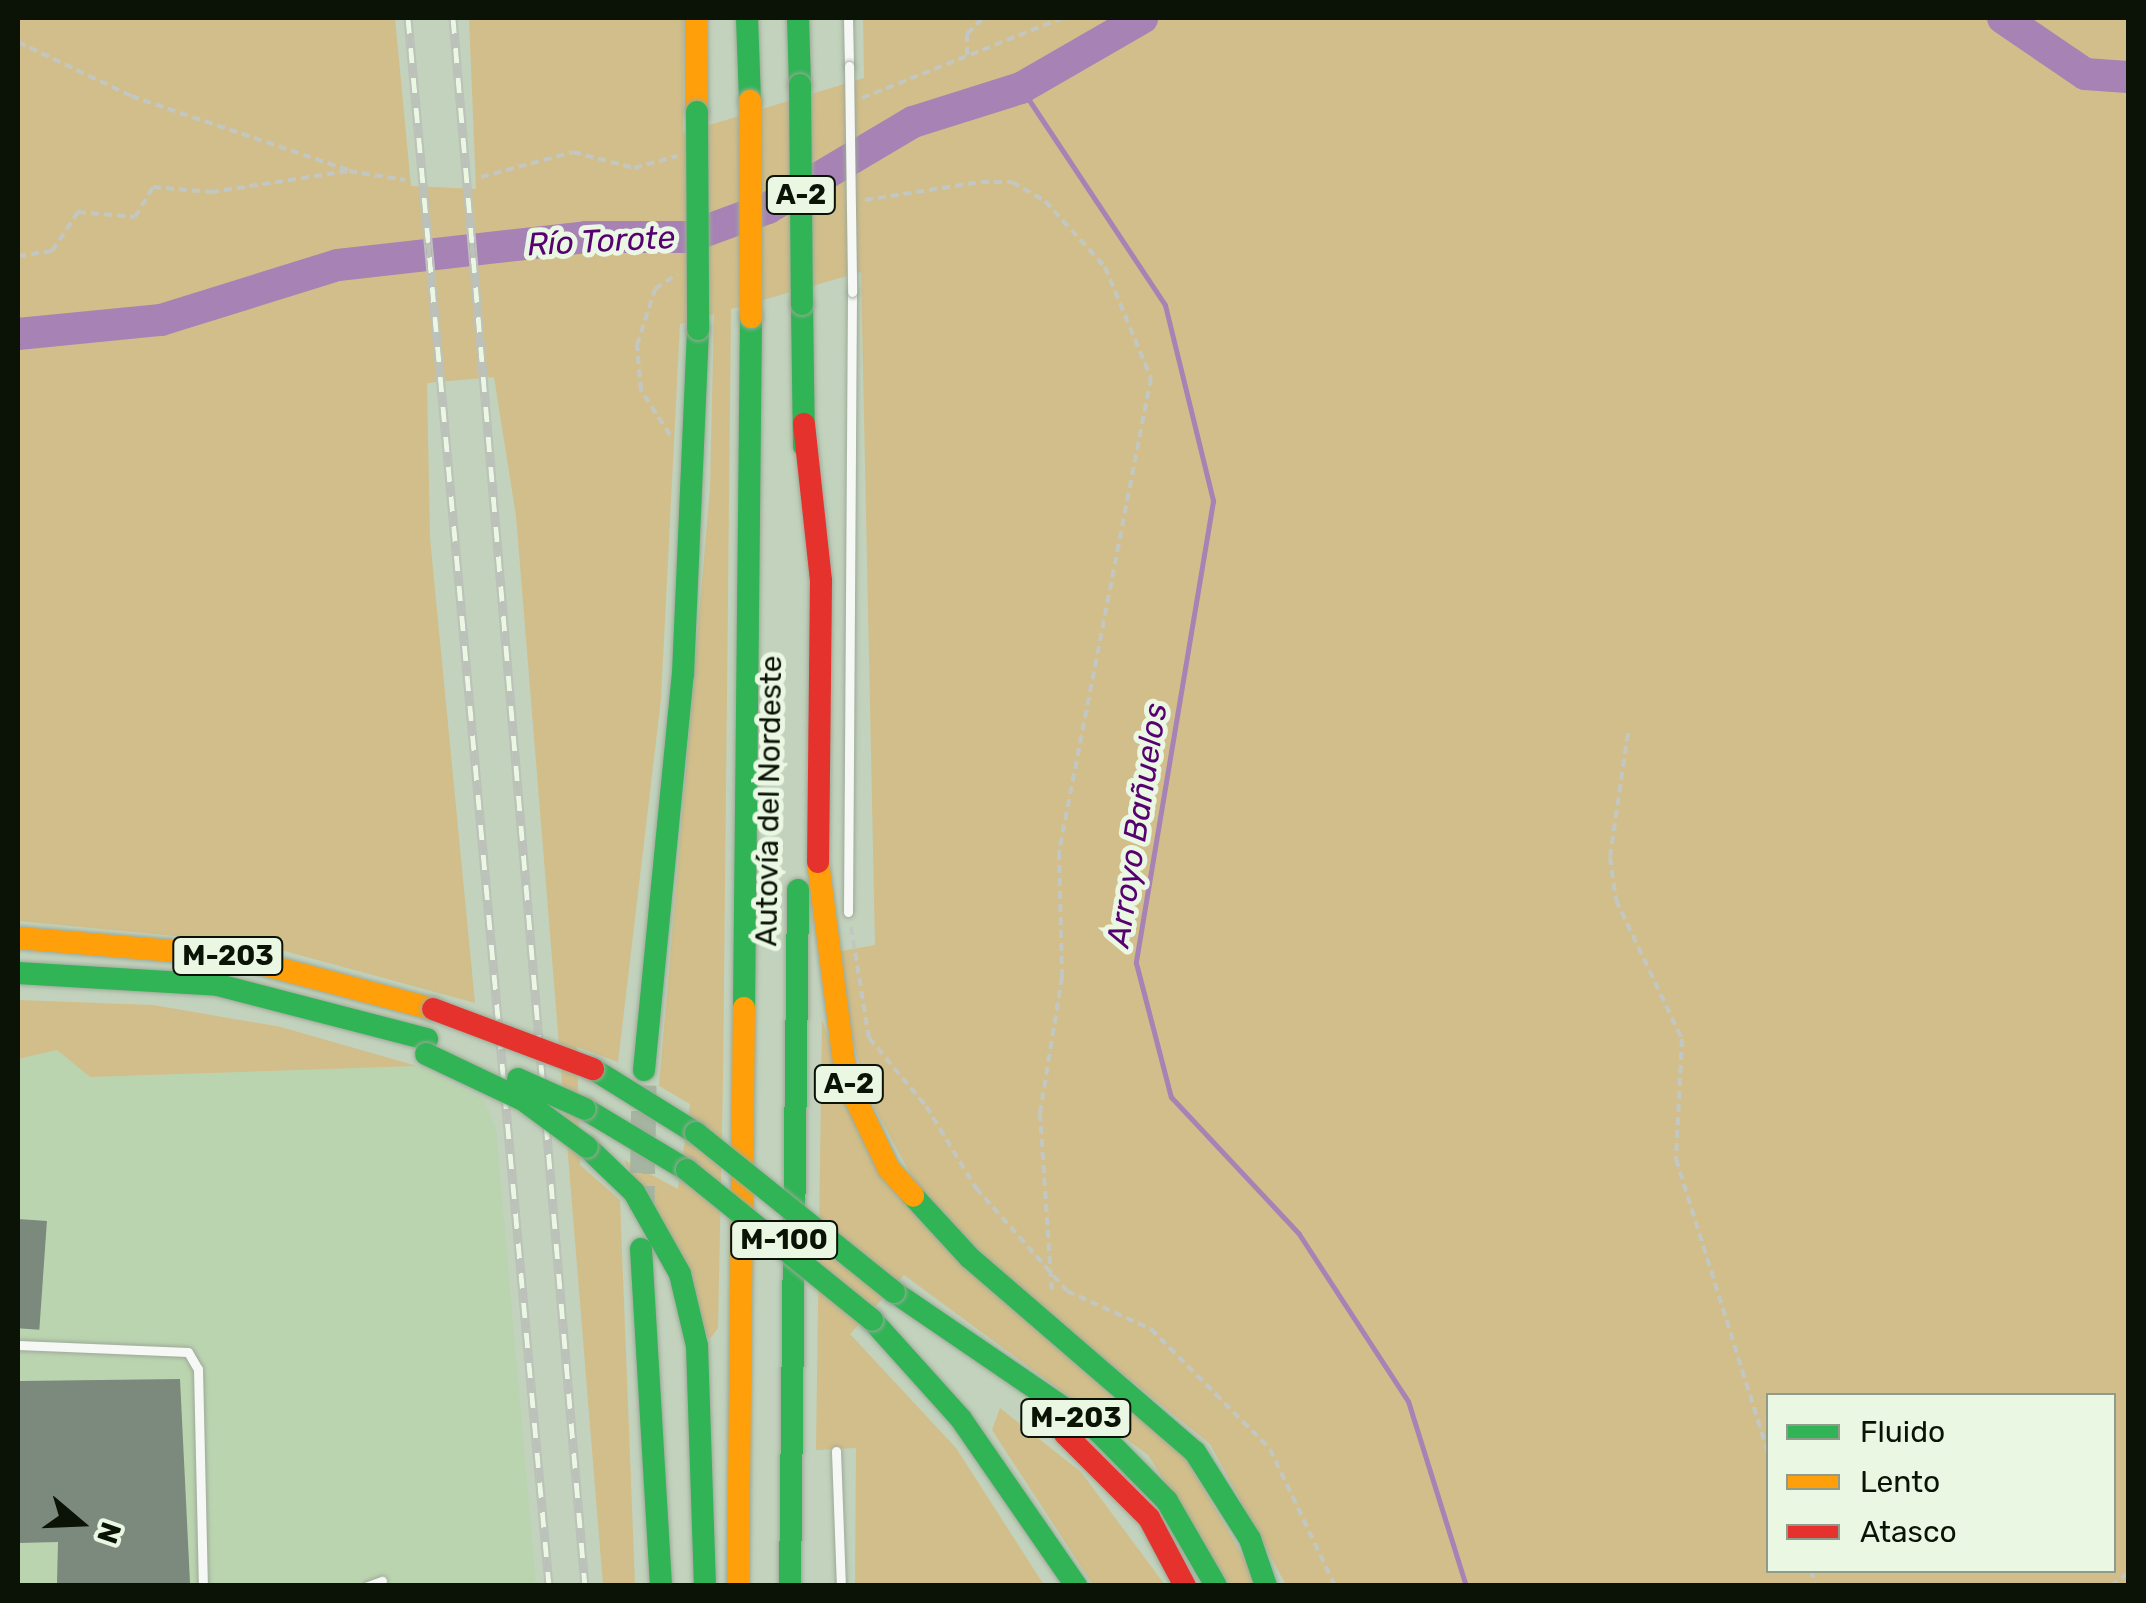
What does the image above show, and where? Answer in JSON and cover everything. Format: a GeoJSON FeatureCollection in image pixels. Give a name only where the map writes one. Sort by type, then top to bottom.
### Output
{"type":"FeatureCollection","features":[{"type":"Feature","properties":{"kind":"main road"},"geometry":{"type":"LineString","coordinates":[[644,1070],[683,674],[698,329],[696,18]]}},
{"type":"Feature","properties":{"kind":"main road","name":"Autovía del Nordeste"},"geometry":{"type":"LineString","coordinates":[[738,1586],[751,317],[747,18]]}},
{"type":"Feature","properties":{"kind":"main road","name":"Autovía del Nordeste"},"geometry":{"type":"LineString","coordinates":[[790,1586],[804,424],[798,18]]}},
{"type":"Feature","properties":{"kind":"main road","name":"A-2"},"geometry":{"type":"LineString","coordinates":[[804,424],[821,581],[818,908],[846,1078],[889,1169],[1044,1322],[1195,1452],[1266,1586]]}},
{"type":"Feature","properties":{"kind":"main road","name":"M-203"},"geometry":{"type":"LineString","coordinates":[[18,938],[231,956],[433,1010],[593,1069],[696,1133],[894,1292],[1099,1432],[1167,1501],[1216,1586]]}},
{"type":"Feature","properties":{"kind":"main road","name":"M-203"},"geometry":{"type":"LineString","coordinates":[[18,974],[218,984],[426,1046]]}},
{"type":"Feature","properties":{"kind":"main road"},"geometry":{"type":"LineString","coordinates":[[426,1046],[523,1100],[587,1147],[634,1192],[680,1274],[698,1364],[705,1586]]}},
{"type":"Feature","properties":{"kind":"main road","name":"M-100"},"geometry":{"type":"LineString","coordinates":[[426,1046],[585,1109],[687,1170],[872,1320],[960,1419],[1076,1586]]}},
{"type":"Feature","properties":{"kind":"main road"},"geometry":{"type":"LineString","coordinates":[[641,1249],[660,1586]]}},
{"type":"Feature","properties":{"kind":"main road"},"geometry":{"type":"LineString","coordinates":[[894,1292],[955,1356],[1084,1448],[1149,1518],[1185,1586]]}},
{"type":"Feature","properties":{"kind":"lane"},"geometry":{"type":"LineString","coordinates":[[848,18],[852,292],[848,912]]}},
{"type":"Feature","properties":{"kind":"lane"},"geometry":{"type":"LineString","coordinates":[[18,1345],[188,1352],[198,1369],[203,1586]]}},
{"type":"Feature","properties":{"kind":"lane"},"geometry":{"type":"LineString","coordinates":[[836,1451],[842,1586]]}},
{"type":"Feature","properties":{"kind":"lane"},"geometry":{"type":"LineString","coordinates":[[368,1586],[382,1581]]}},
{"type":"Feature","properties":{"kind":"path"},"geometry":{"type":"LineString","coordinates":[[966,55],[967,34],[983,18]]}},
{"type":"Feature","properties":{"kind":"path"},"geometry":{"type":"LineString","coordinates":[[18,42],[131,96],[349,171],[404,180]]}},
{"type":"Feature","properties":{"kind":"path"},"geometry":{"type":"LineString","coordinates":[[18,256],[52,251],[78,212],[135,217],[154,187],[211,192],[349,171]]}},
{"type":"Feature","properties":{"kind":"path"},"geometry":{"type":"LineString","coordinates":[[926,188],[1012,182],[1045,200],[1106,268],[1151,378],[1059,852],[1062,976],[1040,1113],[1056,1280],[1044,1322]]}},
{"type":"Feature","properties":{"kind":"path"},"geometry":{"type":"LineString","coordinates":[[1628,733],[1610,857],[1616,900],[1682,1039],[1676,1158],[1766,1447]]}},
{"type":"Feature","properties":{"kind":"path"},"geometry":{"type":"LineString","coordinates":[[848,912],[870,1038],[926,1106],[976,1188],[1056,1280],[1151,1329],[1270,1449],[1335,1586]]}},
{"type":"Feature","properties":{"kind":"path"},"geometry":{"type":"LineString","coordinates":[[2111,1586],[2128,1573]]}},
{"type":"Feature","properties":{"kind":"shaded area"},"geometry":{"type":"Polygon","coordinates":[[[18,18],[395,18],[411,186],[476,189],[469,18],[683,18],[683,133],[864,78],[863,18],[2128,18],[2128,1585],[1286,1585],[1210,1444],[1026,1296],[920,1192],[866,1092],[831,953],[875,945],[861,272],[731,309],[718,1328],[709,1340],[624,1160],[678,1189],[690,1104],[659,1086],[710,488],[714,314],[680,324],[661,699],[618,1062],[577,1047],[580,1165],[620,1200],[635,1585],[603,1585],[516,516],[494,377],[427,383],[430,538],[475,1003],[259,944],[18,921],[18,18]]]}},
{"type":"Feature","properties":{"kind":"shaded area"},"geometry":{"type":"Polygon","coordinates":[[[18,1000],[153,1005],[281,1027],[417,1066],[90,1077],[57,1050],[18,1059],[18,1000]]]}},
{"type":"Feature","properties":{"kind":"shaded area"},"geometry":{"type":"Polygon","coordinates":[[[822,1020],[869,1151],[1183,1454],[1260,1585],[1230,1585],[1148,1455],[904,1275],[850,1334],[956,1448],[1044,1585],[855,1585],[856,1448],[816,1450],[822,1020]]]}},
{"type":"Feature","properties":{"kind":"shaded area"},"geometry":{"type":"Polygon","coordinates":[[[57,1050],[90,1077],[417,1066],[484,1099],[496,1129],[536,1585],[18,1585],[18,1059],[57,1050]]]}},
{"type":"Feature","properties":{"kind":"shaded area"},"geometry":{"type":"Polygon","coordinates":[[[1000,1408],[1081,1472],[1165,1585],[1093,1585],[992,1430],[1000,1408]]]}},
{"type":"Feature","properties":{"kind":"building"},"geometry":{"type":"Polygon","coordinates":[[[18,1219],[47,1221],[39,1330],[18,1328],[18,1219]]]}},
{"type":"Feature","properties":{"kind":"building"},"geometry":{"type":"Polygon","coordinates":[[[180,1379],[190,1583],[57,1583],[58,1542],[18,1543],[20,1381],[180,1379]]]}},
{"type":"Feature","properties":{"kind":"waterway","name":"Río Torote"},"geometry":{"type":"LineString","coordinates":[[18,334],[161,320],[338,265],[586,237],[689,237],[768,208],[913,122],[1021,88],[1142,18]]}},
{"type":"Feature","properties":{"kind":"waterway","name":"Río Torote"},"geometry":{"type":"LineString","coordinates":[[2003,18],[2085,74],[2128,77]]}},
{"type":"Feature","properties":{"kind":"waterway","name":"Arroyo Bañuelos"},"geometry":{"type":"LineString","coordinates":[[1021,88],[1165,305],[1213,501],[1136,963],[1171,1097],[1299,1234],[1408,1401],[1466,1586]]}},
{"type":"Feature","properties":{"kind":"tunnel"},"geometry":{"type":"LineString","coordinates":[[642,1210],[644,1085]]}},
{"type":"Feature","properties":{"kind":"railway"},"geometry":{"type":"LineString","coordinates":[[408,18],[549,1586]]}},
{"type":"Feature","properties":{"kind":"railway"},"geometry":{"type":"LineString","coordinates":[[453,18],[585,1586]]}},
{"type":"Feature","properties":{"kind":"traffic: fast"},"geometry":{"type":"LineString","coordinates":[[747,18],[750,101]]}},
{"type":"Feature","properties":{"kind":"traffic: fast"},"geometry":{"type":"LineString","coordinates":[[798,18],[800,85]]}},
{"type":"Feature","properties":{"kind":"traffic: fast"},"geometry":{"type":"LineString","coordinates":[[800,85],[802,304]]}},
{"type":"Feature","properties":{"kind":"traffic: fast"},"geometry":{"type":"LineString","coordinates":[[697,112],[698,329]]}},
{"type":"Feature","properties":{"kind":"traffic: fast"},"geometry":{"type":"LineString","coordinates":[[802,304],[804,446]]}},
{"type":"Feature","properties":{"kind":"traffic: fast"},"geometry":{"type":"LineString","coordinates":[[744,1008],[751,317]]}},
{"type":"Feature","properties":{"kind":"traffic: fast"},"geometry":{"type":"LineString","coordinates":[[644,1070],[683,674],[698,329]]}},
{"type":"Feature","properties":{"kind":"traffic: fast"},"geometry":{"type":"LineString","coordinates":[[790,1586],[798,890]]}},
{"type":"Feature","properties":{"kind":"traffic: fast"},"geometry":{"type":"LineString","coordinates":[[18,973],[218,985],[427,1039]]}},
{"type":"Feature","properties":{"kind":"traffic: fast"},"geometry":{"type":"LineString","coordinates":[[426,1054],[523,1100],[587,1147]]}},
{"type":"Feature","properties":{"kind":"traffic: fast"},"geometry":{"type":"LineString","coordinates":[[593,1069],[696,1133]]}},
{"type":"Feature","properties":{"kind":"traffic: fast"},"geometry":{"type":"LineString","coordinates":[[518,1079],[585,1109]]}},
{"type":"Feature","properties":{"kind":"traffic: fast"},"geometry":{"type":"LineString","coordinates":[[585,1109],[687,1170]]}},
{"type":"Feature","properties":{"kind":"traffic: fast"},"geometry":{"type":"LineString","coordinates":[[696,1133],[894,1292]]}},
{"type":"Feature","properties":{"kind":"traffic: fast"},"geometry":{"type":"LineString","coordinates":[[587,1147],[634,1192],[680,1274],[697,1346],[705,1586]]}},
{"type":"Feature","properties":{"kind":"traffic: fast"},"geometry":{"type":"LineString","coordinates":[[687,1170],[872,1320]]}},
{"type":"Feature","properties":{"kind":"traffic: fast"},"geometry":{"type":"LineString","coordinates":[[913,1196],[969,1257],[1195,1452],[1250,1539],[1266,1586]]}},
{"type":"Feature","properties":{"kind":"traffic: fast"},"geometry":{"type":"LineString","coordinates":[[641,1249],[661,1586]]}},
{"type":"Feature","properties":{"kind":"traffic: fast"},"geometry":{"type":"LineString","coordinates":[[894,1292],[1099,1432],[1167,1501],[1216,1586]]}},
{"type":"Feature","properties":{"kind":"traffic: fast"},"geometry":{"type":"LineString","coordinates":[[872,1320],[961,1419],[1076,1586]]}},
{"type":"Feature","properties":{"kind":"traffic: slow"},"geometry":{"type":"LineString","coordinates":[[696,18],[697,112]]}},
{"type":"Feature","properties":{"kind":"traffic: slow"},"geometry":{"type":"LineString","coordinates":[[750,101],[751,317]]}},
{"type":"Feature","properties":{"kind":"traffic: slow"},"geometry":{"type":"LineString","coordinates":[[818,862],[846,1079],[889,1169],[913,1196]]}},
{"type":"Feature","properties":{"kind":"traffic: slow"},"geometry":{"type":"LineString","coordinates":[[18,938],[231,956],[433,1009]]}},
{"type":"Feature","properties":{"kind":"traffic: slow"},"geometry":{"type":"LineString","coordinates":[[738,1586],[744,1008]]}},
{"type":"Feature","properties":{"kind":"traffic: jam"},"geometry":{"type":"LineString","coordinates":[[804,424],[821,581],[818,862]]}},
{"type":"Feature","properties":{"kind":"traffic: jam"},"geometry":{"type":"LineString","coordinates":[[433,1009],[593,1069]]}},
{"type":"Feature","properties":{"kind":"traffic: jam"},"geometry":{"type":"LineString","coordinates":[[1065,1434],[1149,1518],[1185,1586]]}}]}
